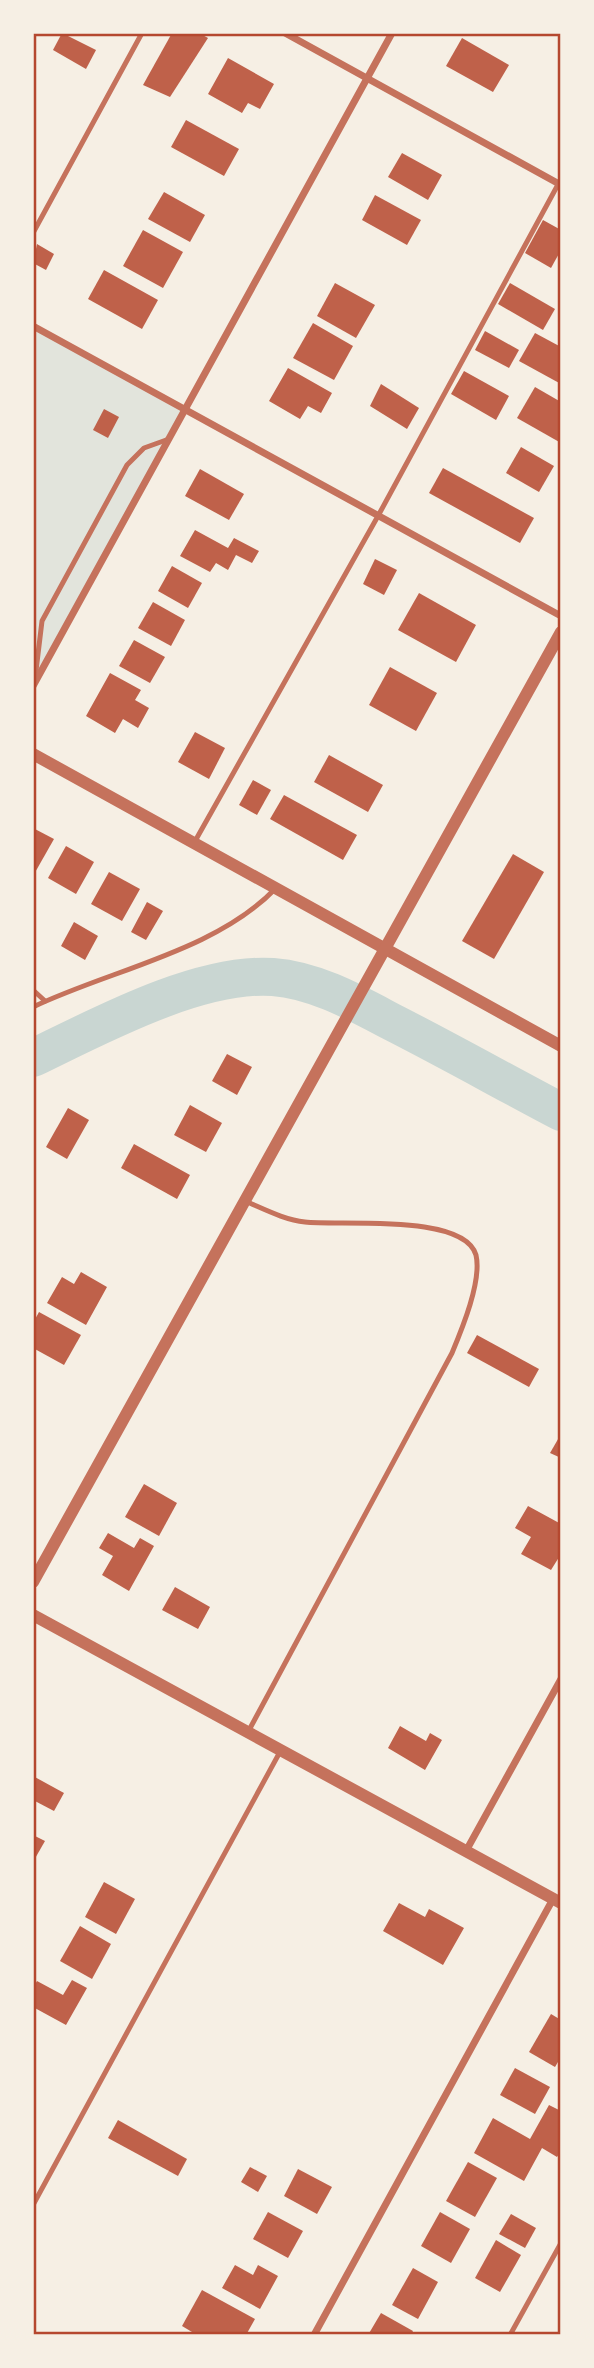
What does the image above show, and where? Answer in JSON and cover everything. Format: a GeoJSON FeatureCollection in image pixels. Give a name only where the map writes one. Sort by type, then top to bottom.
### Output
{"type":"FeatureCollection","features":[{"type":"Feature","properties":{"kind":"street"},"geometry":{"type":"LineString","coordinates":[[285,33],[560,182]]}},
{"type":"Feature","properties":{"kind":"street"},"geometry":{"type":"LineString","coordinates":[[34,684],[393,33]]}},
{"type":"Feature","properties":{"kind":"street"},"geometry":{"type":"LineString","coordinates":[[33,326],[561,616]]}},
{"type":"Feature","properties":{"kind":"street"},"geometry":{"type":"LineString","coordinates":[[33,1582],[561,632]]}},
{"type":"Feature","properties":{"kind":"street"},"geometry":{"type":"LineString","coordinates":[[33,754],[561,1046]]}},
{"type":"Feature","properties":{"kind":"street"},"geometry":{"type":"LineString","coordinates":[[33,1615],[557,1901],[314,2335]]}},
{"type":"Feature","properties":{"kind":"street"},"geometry":{"type":"LineString","coordinates":[[466,1851],[558,1689],[561,1679]]}},
{"type":"Feature","properties":{"kind":"lane"},"geometry":{"type":"LineString","coordinates":[[33,233],[142,33]]}},
{"type":"Feature","properties":{"kind":"lane"},"geometry":{"type":"LineString","coordinates":[[194,843],[378,516],[560,182]]}},
{"type":"Feature","properties":{"kind":"lane"},"geometry":{"type":"LineString","coordinates":[[34,684],[42,621],[113,489],[135,454],[169,439]]}},
{"type":"Feature","properties":{"kind":"lane"},"geometry":{"type":"LineString","coordinates":[[33,1007],[233,923],[253,911],[276,888]]}},
{"type":"Feature","properties":{"kind":"lane"},"geometry":{"type":"LineString","coordinates":[[33,990],[46,1001]]}},
{"type":"Feature","properties":{"kind":"lane"},"geometry":{"type":"LineString","coordinates":[[245,1201],[304,1222],[400,1224],[459,1236],[470,1244],[477,1265],[471,1297],[452,1353],[248,1732]]}},
{"type":"Feature","properties":{"kind":"lane"},"geometry":{"type":"LineString","coordinates":[[33,2205],[281,1750]]}},
{"type":"Feature","properties":{"kind":"lane"},"geometry":{"type":"LineString","coordinates":[[510,2335],[561,2243]]}},
{"type":"Feature","properties":{"kind":"shaded area"},"geometry":{"type":"Polygon","coordinates":[[[33,326],[186,410],[33,686],[33,326]]]}},
{"type":"Feature","properties":{"kind":"building"},"geometry":{"type":"Polygon","coordinates":[[[62,33],[96,50],[86,69],[53,50],[62,33]]]}},
{"type":"Feature","properties":{"kind":"building"},"geometry":{"type":"Polygon","coordinates":[[[172,33],[199,33],[208,38],[170,97],[143,85],[172,33]]]}},
{"type":"Feature","properties":{"kind":"building"},"geometry":{"type":"Polygon","coordinates":[[[462,38],[509,65],[493,92],[446,66],[462,38]]]}},
{"type":"Feature","properties":{"kind":"building"},"geometry":{"type":"Polygon","coordinates":[[[228,58],[274,84],[260,109],[248,103],[242,113],[208,94],[228,58]]]}},
{"type":"Feature","properties":{"kind":"building"},"geometry":{"type":"Polygon","coordinates":[[[186,120],[239,149],[224,176],[171,147],[186,120]]]}},
{"type":"Feature","properties":{"kind":"building"},"geometry":{"type":"Polygon","coordinates":[[[402,153],[442,175],[428,200],[388,177],[402,153]]]}},
{"type":"Feature","properties":{"kind":"building"},"geometry":{"type":"Polygon","coordinates":[[[164,192],[205,215],[190,242],[148,219],[164,192]]]}},
{"type":"Feature","properties":{"kind":"building"},"geometry":{"type":"Polygon","coordinates":[[[375,195],[421,220],[407,245],[362,220],[375,195]]]}},
{"type":"Feature","properties":{"kind":"building"},"geometry":{"type":"Polygon","coordinates":[[[543,220],[561,230],[561,250],[551,268],[525,253],[543,220]]]}},
{"type":"Feature","properties":{"kind":"building"},"geometry":{"type":"Polygon","coordinates":[[[143,230],[183,252],[163,288],[123,266],[143,230]]]}},
{"type":"Feature","properties":{"kind":"building"},"geometry":{"type":"Polygon","coordinates":[[[37,244],[54,254],[46,270],[33,263],[37,244]]]}},
{"type":"Feature","properties":{"kind":"building"},"geometry":{"type":"Polygon","coordinates":[[[104,270],[158,300],[142,329],[88,299],[104,270]]]}},
{"type":"Feature","properties":{"kind":"building"},"geometry":{"type":"Polygon","coordinates":[[[335,283],[375,305],[356,338],[317,316],[335,283]]]}},
{"type":"Feature","properties":{"kind":"building"},"geometry":{"type":"Polygon","coordinates":[[[510,283],[555,309],[543,330],[498,304],[510,283]]]}},
{"type":"Feature","properties":{"kind":"building"},"geometry":{"type":"Polygon","coordinates":[[[313,323],[353,346],[334,380],[293,358],[313,323]]]}},
{"type":"Feature","properties":{"kind":"building"},"geometry":{"type":"Polygon","coordinates":[[[485,331],[519,350],[509,368],[475,350],[485,331]]]}},
{"type":"Feature","properties":{"kind":"building"},"geometry":{"type":"Polygon","coordinates":[[[535,333],[561,347],[561,384],[519,361],[535,333]]]}},
{"type":"Feature","properties":{"kind":"building"},"geometry":{"type":"Polygon","coordinates":[[[288,368],[332,393],[321,413],[308,406],[300,419],[269,401],[288,368]]]}},
{"type":"Feature","properties":{"kind":"building"},"geometry":{"type":"Polygon","coordinates":[[[464,371],[509,396],[496,420],[451,394],[464,371]]]}},
{"type":"Feature","properties":{"kind":"building"},"geometry":{"type":"Polygon","coordinates":[[[381,384],[419,408],[407,429],[370,406],[381,384]]]}},
{"type":"Feature","properties":{"kind":"building"},"geometry":{"type":"Polygon","coordinates":[[[535,387],[561,402],[561,443],[517,418],[535,387]]]}},
{"type":"Feature","properties":{"kind":"building"},"geometry":{"type":"Polygon","coordinates":[[[104,409],[119,417],[108,438],[93,430],[104,409]]]}},
{"type":"Feature","properties":{"kind":"building"},"geometry":{"type":"Polygon","coordinates":[[[521,447],[554,466],[539,492],[506,473],[521,447]]]}},
{"type":"Feature","properties":{"kind":"building"},"geometry":{"type":"Polygon","coordinates":[[[443,468],[534,518],[520,543],[429,493],[443,468]]]}},
{"type":"Feature","properties":{"kind":"building"},"geometry":{"type":"Polygon","coordinates":[[[200,469],[244,494],[229,520],[185,496],[200,469]]]}},
{"type":"Feature","properties":{"kind":"building"},"geometry":{"type":"Polygon","coordinates":[[[195,530],[228,548],[234,538],[259,551],[252,563],[236,555],[228,570],[216,563],[210,572],[180,556],[195,530]]]}},
{"type":"Feature","properties":{"kind":"building"},"geometry":{"type":"Polygon","coordinates":[[[375,559],[397,570],[384,595],[363,584],[375,559]]]}},
{"type":"Feature","properties":{"kind":"building"},"geometry":{"type":"Polygon","coordinates":[[[172,566],[202,583],[188,608],[158,591],[172,566]]]}},
{"type":"Feature","properties":{"kind":"building"},"geometry":{"type":"Polygon","coordinates":[[[419,593],[476,625],[456,662],[398,630],[419,593]]]}},
{"type":"Feature","properties":{"kind":"building"},"geometry":{"type":"Polygon","coordinates":[[[153,602],[185,620],[171,646],[138,628],[153,602]]]}},
{"type":"Feature","properties":{"kind":"building"},"geometry":{"type":"Polygon","coordinates":[[[134,640],[165,657],[150,683],[119,666],[134,640]]]}},
{"type":"Feature","properties":{"kind":"building"},"geometry":{"type":"Polygon","coordinates":[[[390,667],[437,693],[416,731],[369,705],[390,667]]]}},
{"type":"Feature","properties":{"kind":"building"},"geometry":{"type":"Polygon","coordinates":[[[110,673],[141,690],[135,700],[149,708],[138,728],[123,719],[115,733],[86,716],[110,673]]]}},
{"type":"Feature","properties":{"kind":"building"},"geometry":{"type":"Polygon","coordinates":[[[195,732],[225,748],[209,779],[178,762],[195,732]]]}},
{"type":"Feature","properties":{"kind":"building"},"geometry":{"type":"Polygon","coordinates":[[[329,755],[383,785],[368,812],[314,782],[329,755]]]}},
{"type":"Feature","properties":{"kind":"building"},"geometry":{"type":"Polygon","coordinates":[[[253,780],[271,790],[257,815],[239,805],[253,780]]]}},
{"type":"Feature","properties":{"kind":"building"},"geometry":{"type":"Polygon","coordinates":[[[284,795],[357,835],[343,860],[270,819],[284,795]]]}},
{"type":"Feature","properties":{"kind":"building"},"geometry":{"type":"Polygon","coordinates":[[[33,828],[54,839],[33,876],[33,828]]]}},
{"type":"Feature","properties":{"kind":"building"},"geometry":{"type":"Polygon","coordinates":[[[66,846],[94,862],[76,894],[48,878],[66,846]]]}},
{"type":"Feature","properties":{"kind":"building"},"geometry":{"type":"Polygon","coordinates":[[[513,854],[544,872],[494,959],[462,941],[513,854]]]}},
{"type":"Feature","properties":{"kind":"building"},"geometry":{"type":"Polygon","coordinates":[[[109,872],[140,889],[122,921],[91,904],[109,872]]]}},
{"type":"Feature","properties":{"kind":"building"},"geometry":{"type":"Polygon","coordinates":[[[147,902],[163,911],[146,940],[131,932],[147,902]]]}},
{"type":"Feature","properties":{"kind":"building"},"geometry":{"type":"Polygon","coordinates":[[[74,922],[98,936],[85,960],[61,946],[74,922]]]}},
{"type":"Feature","properties":{"kind":"building"},"geometry":{"type":"Polygon","coordinates":[[[227,1054],[252,1067],[237,1095],[212,1081],[227,1054]]]}},
{"type":"Feature","properties":{"kind":"building"},"geometry":{"type":"Polygon","coordinates":[[[190,1105],[222,1123],[206,1152],[174,1135],[190,1105]]]}},
{"type":"Feature","properties":{"kind":"building"},"geometry":{"type":"Polygon","coordinates":[[[68,1108],[89,1120],[67,1159],[46,1147],[68,1108]]]}},
{"type":"Feature","properties":{"kind":"building"},"geometry":{"type":"Polygon","coordinates":[[[134,1144],[190,1175],[177,1199],[121,1168],[134,1144]]]}},
{"type":"Feature","properties":{"kind":"building"},"geometry":{"type":"Polygon","coordinates":[[[81,1272],[107,1287],[86,1325],[47,1303],[62,1277],[74,1284],[81,1272]]]}},
{"type":"Feature","properties":{"kind":"building"},"geometry":{"type":"Polygon","coordinates":[[[39,1312],[81,1335],[64,1365],[33,1348],[33,1323],[39,1312]]]}},
{"type":"Feature","properties":{"kind":"building"},"geometry":{"type":"Polygon","coordinates":[[[477,1335],[539,1369],[529,1387],[467,1353],[477,1335]]]}},
{"type":"Feature","properties":{"kind":"building"},"geometry":{"type":"Polygon","coordinates":[[[561,1434],[561,1458],[550,1453],[561,1434]]]}},
{"type":"Feature","properties":{"kind":"building"},"geometry":{"type":"Polygon","coordinates":[[[144,1484],[177,1503],[159,1536],[125,1517],[144,1484]]]}},
{"type":"Feature","properties":{"kind":"building"},"geometry":{"type":"Polygon","coordinates":[[[528,1506],[561,1524],[561,1554],[551,1570],[521,1554],[531,1537],[515,1528],[528,1506]]]}},
{"type":"Feature","properties":{"kind":"building"},"geometry":{"type":"Polygon","coordinates":[[[108,1533],[134,1548],[140,1538],[154,1546],[129,1591],[102,1575],[113,1556],[99,1548],[108,1533]]]}},
{"type":"Feature","properties":{"kind":"building"},"geometry":{"type":"Polygon","coordinates":[[[175,1587],[210,1607],[198,1629],[162,1610],[175,1587]]]}},
{"type":"Feature","properties":{"kind":"building"},"geometry":{"type":"Polygon","coordinates":[[[400,1726],[426,1741],[430,1733],[442,1740],[425,1770],[388,1748],[400,1726]]]}},
{"type":"Feature","properties":{"kind":"building"},"geometry":{"type":"Polygon","coordinates":[[[33,1776],[64,1793],[54,1811],[33,1800],[33,1776]]]}},
{"type":"Feature","properties":{"kind":"building"},"geometry":{"type":"Polygon","coordinates":[[[33,1835],[45,1841],[33,1862],[33,1835]]]}},
{"type":"Feature","properties":{"kind":"building"},"geometry":{"type":"Polygon","coordinates":[[[104,1882],[135,1899],[116,1934],[85,1917],[104,1882]]]}},
{"type":"Feature","properties":{"kind":"building"},"geometry":{"type":"Polygon","coordinates":[[[399,1903],[425,1917],[429,1909],[464,1928],[443,1965],[383,1931],[399,1903]]]}},
{"type":"Feature","properties":{"kind":"building"},"geometry":{"type":"Polygon","coordinates":[[[80,1926],[111,1944],[92,1979],[60,1961],[80,1926]]]}},
{"type":"Feature","properties":{"kind":"building"},"geometry":{"type":"Polygon","coordinates":[[[72,1980],[87,1988],[66,2025],[33,2007],[33,1988],[37,1981],[63,1995],[72,1980]]]}},
{"type":"Feature","properties":{"kind":"building"},"geometry":{"type":"Polygon","coordinates":[[[551,2014],[561,2020],[561,2057],[555,2067],[529,2052],[551,2014]]]}},
{"type":"Feature","properties":{"kind":"building"},"geometry":{"type":"Polygon","coordinates":[[[515,2068],[550,2087],[535,2114],[500,2095],[515,2068]]]}},
{"type":"Feature","properties":{"kind":"building"},"geometry":{"type":"Polygon","coordinates":[[[549,2105],[561,2111],[561,2151],[557,2157],[542,2148],[524,2181],[474,2153],[493,2118],[530,2139],[549,2105]]]}},
{"type":"Feature","properties":{"kind":"building"},"geometry":{"type":"Polygon","coordinates":[[[118,2120],[187,2159],[178,2176],[108,2138],[118,2120]]]}},
{"type":"Feature","properties":{"kind":"building"},"geometry":{"type":"Polygon","coordinates":[[[468,2162],[497,2178],[475,2217],[446,2201],[468,2162]]]}},
{"type":"Feature","properties":{"kind":"building"},"geometry":{"type":"Polygon","coordinates":[[[250,2167],[267,2176],[258,2192],[241,2182],[250,2167]]]}},
{"type":"Feature","properties":{"kind":"building"},"geometry":{"type":"Polygon","coordinates":[[[298,2169],[332,2187],[317,2214],[284,2196],[298,2169]]]}},
{"type":"Feature","properties":{"kind":"building"},"geometry":{"type":"Polygon","coordinates":[[[268,2212],[303,2231],[288,2258],[253,2239],[268,2212]]]}},
{"type":"Feature","properties":{"kind":"building"},"geometry":{"type":"Polygon","coordinates":[[[440,2212],[470,2229],[451,2263],[421,2246],[440,2212]]]}},
{"type":"Feature","properties":{"kind":"building"},"geometry":{"type":"Polygon","coordinates":[[[511,2214],[536,2228],[525,2248],[499,2234],[511,2214]]]}},
{"type":"Feature","properties":{"kind":"building"},"geometry":{"type":"Polygon","coordinates":[[[496,2240],[521,2255],[500,2292],[475,2278],[496,2240]]]}},
{"type":"Feature","properties":{"kind":"building"},"geometry":{"type":"Polygon","coordinates":[[[235,2265],[253,2275],[258,2265],[278,2276],[260,2309],[222,2288],[235,2265]]]}},
{"type":"Feature","properties":{"kind":"building"},"geometry":{"type":"Polygon","coordinates":[[[413,2268],[438,2282],[418,2319],[392,2305],[413,2268]]]}},
{"type":"Feature","properties":{"kind":"building"},"geometry":{"type":"Polygon","coordinates":[[[202,2290],[255,2319],[246,2335],[197,2335],[182,2326],[202,2290]]]}},
{"type":"Feature","properties":{"kind":"building"},"geometry":{"type":"Polygon","coordinates":[[[381,2313],[413,2331],[411,2335],[368,2335],[381,2313]]]}},
{"type":"Feature","properties":{"kind":"waterway"},"geometry":{"type":"LineString","coordinates":[[33,1058],[118,1017],[182,992],[244,978],[273,977],[304,983],[350,1000],[561,1112]]}}]}
